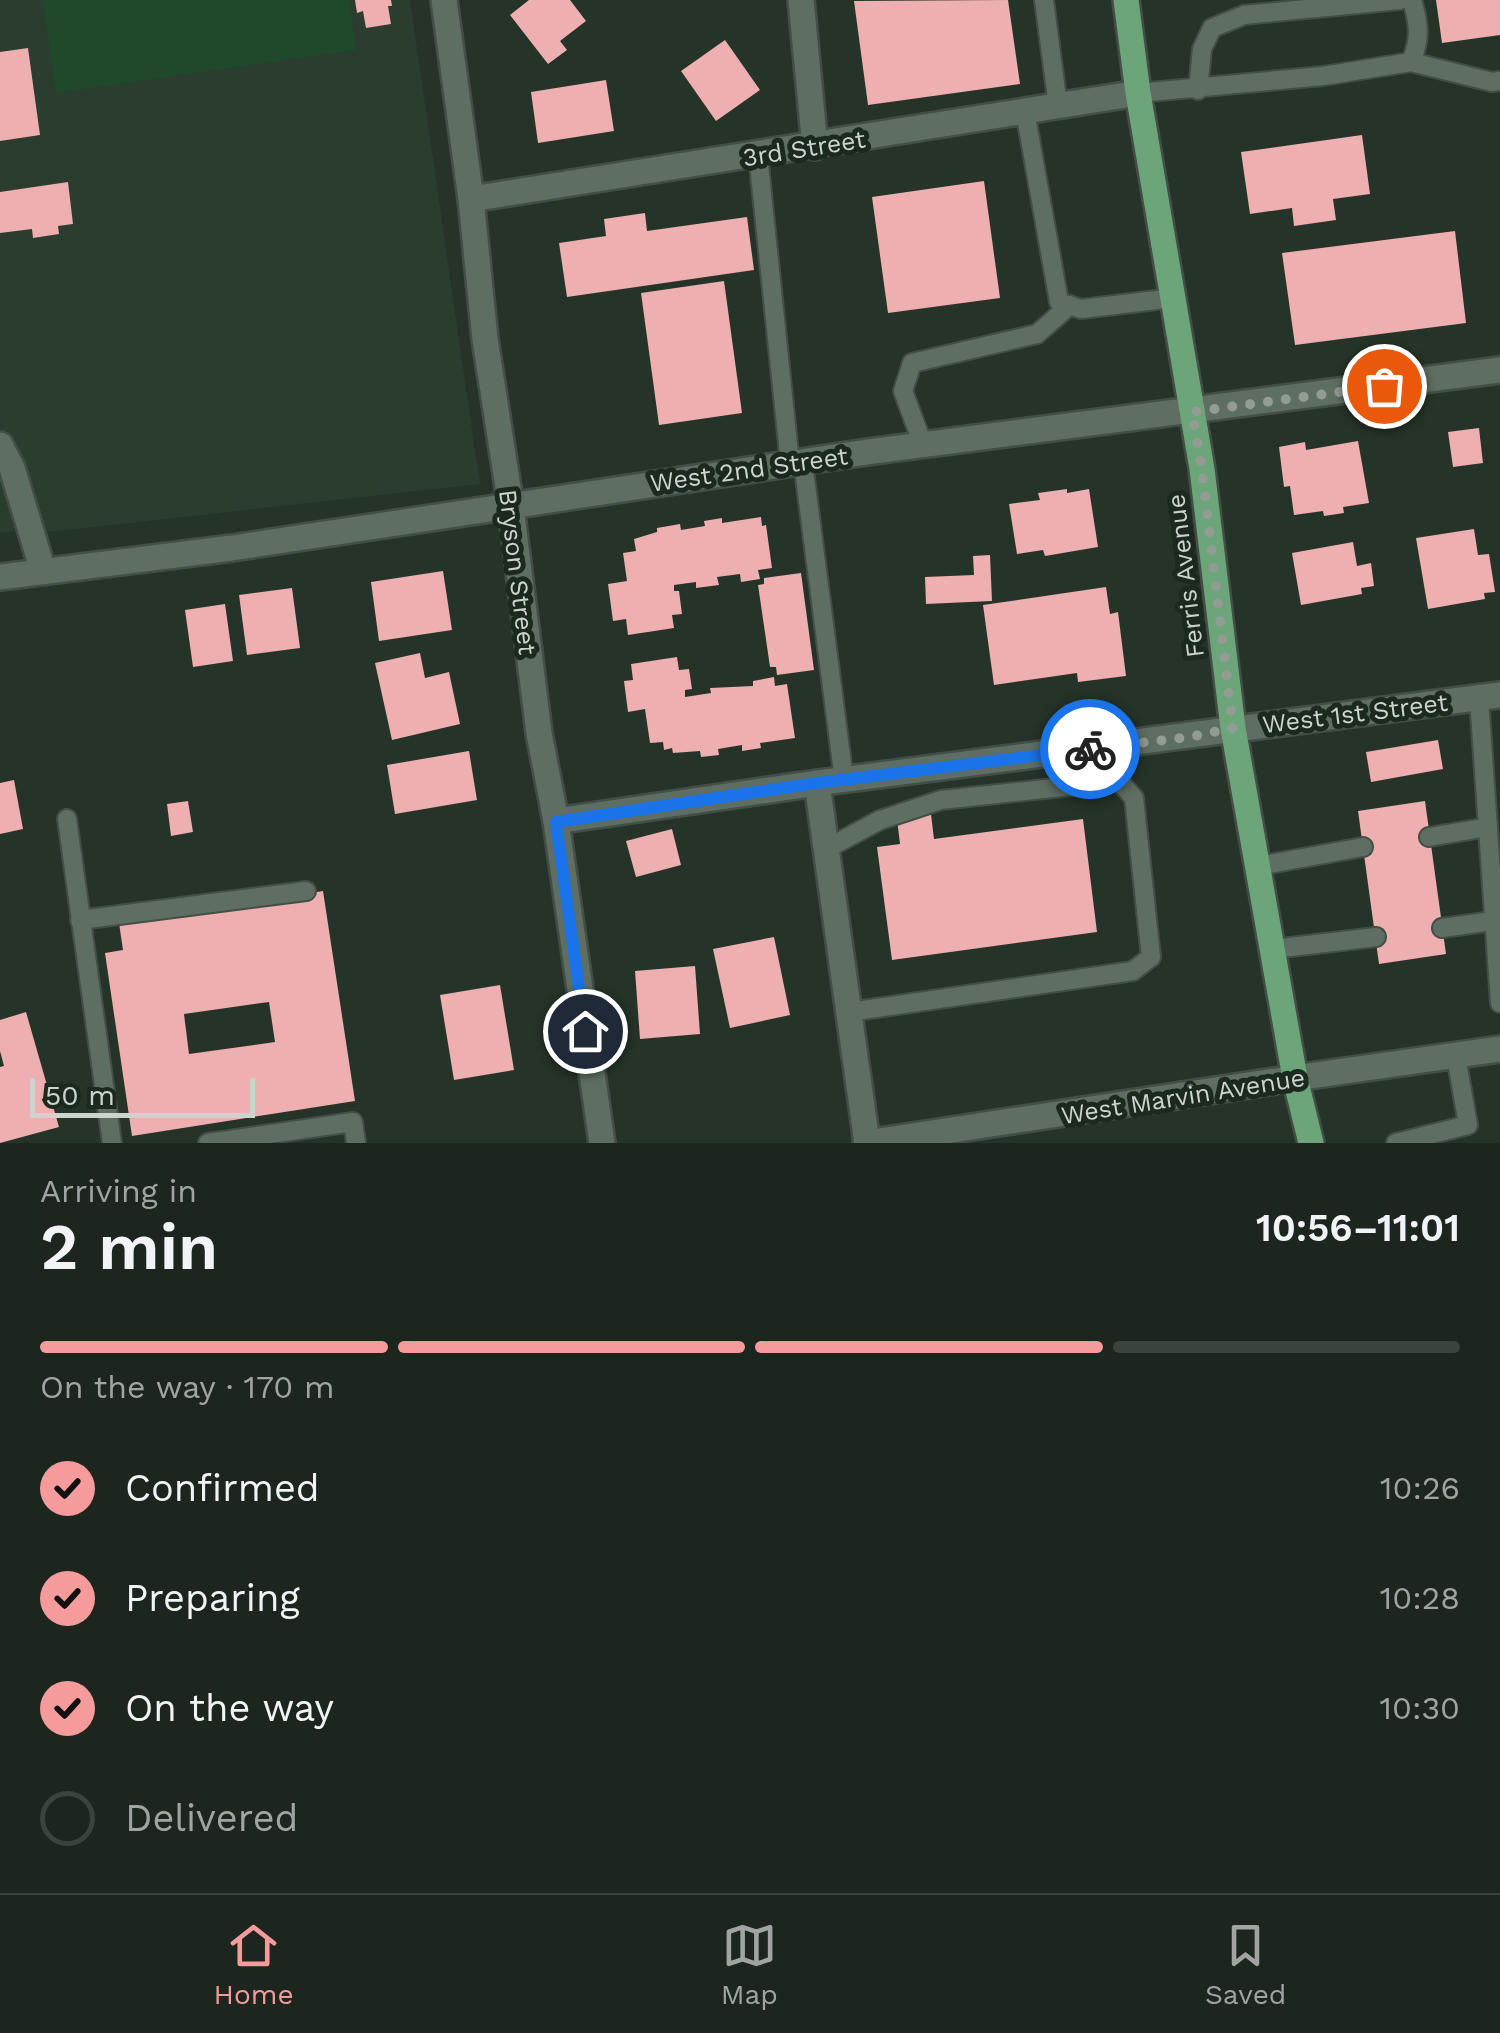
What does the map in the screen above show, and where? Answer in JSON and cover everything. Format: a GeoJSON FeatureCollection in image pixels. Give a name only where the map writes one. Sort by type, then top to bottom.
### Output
{"type":"FeatureCollection","features":[{"type":"Feature","properties":{"kind":"main road","name":"Ferris Avenue"},"geometry":{"type":"LineString","coordinates":[[1126,0],[1202,469],[1233,728],[1311,1143]]}},
{"type":"Feature","properties":{"kind":"street","name":"Bryson Street"},"geometry":{"type":"LineString","coordinates":[[444,0],[484,339],[602,1143]]}},
{"type":"Feature","properties":{"kind":"street"},"geometry":{"type":"LineString","coordinates":[[801,0],[815,147]]}},
{"type":"Feature","properties":{"kind":"street","name":"3rd Street"},"geometry":{"type":"LineString","coordinates":[[470,199],[815,147],[1138,92]]}},
{"type":"Feature","properties":{"kind":"street","name":"West 2nd Street"},"geometry":{"type":"LineString","coordinates":[[0,576],[232,548],[923,445],[1500,370]]}},
{"type":"Feature","properties":{"kind":"street"},"geometry":{"type":"LineString","coordinates":[[0,444],[12,468],[43,571]]}},
{"type":"Feature","properties":{"kind":"street","name":"West 1st Street"},"geometry":{"type":"LineString","coordinates":[[556,822],[817,783],[1490,697]]}},
{"type":"Feature","properties":{"kind":"street"},"geometry":{"type":"LineString","coordinates":[[817,783],[866,1143]]}},
{"type":"Feature","properties":{"kind":"street","name":"West Marvin Avenue"},"geometry":{"type":"LineString","coordinates":[[866,1143],[1006,1134],[1296,1078],[1500,1049]]}},
{"type":"Feature","properties":{"kind":"lane"},"geometry":{"type":"LineString","coordinates":[[1044,0],[1058,106]]}},
{"type":"Feature","properties":{"kind":"lane"},"geometry":{"type":"LineString","coordinates":[[1198,90],[1202,48],[1212,28],[1244,15],[1400,0]]}},
{"type":"Feature","properties":{"kind":"lane"},"geometry":{"type":"LineString","coordinates":[[1412,0],[1420,28],[1412,62]]}},
{"type":"Feature","properties":{"kind":"lane"},"geometry":{"type":"LineString","coordinates":[[1138,92],[1198,90],[1412,62],[1500,81]]}},
{"type":"Feature","properties":{"kind":"lane"},"geometry":{"type":"LineString","coordinates":[[1026,111],[1059,302],[1081,309],[1173,298]]}},
{"type":"Feature","properties":{"kind":"lane"},"geometry":{"type":"LineString","coordinates":[[758,155],[796,463],[844,780]]}},
{"type":"Feature","properties":{"kind":"lane"},"geometry":{"type":"LineString","coordinates":[[923,445],[903,391],[912,363],[1037,334],[1070,305]]}},
{"type":"Feature","properties":{"kind":"lane"},"geometry":{"type":"LineString","coordinates":[[1490,697],[1488,827],[1500,1003]]}},
{"type":"Feature","properties":{"kind":"lane"},"geometry":{"type":"LineString","coordinates":[[826,850],[880,820],[941,800],[1119,781],[1134,798],[1151,958],[1134,970],[849,1012]]}},
{"type":"Feature","properties":{"kind":"lane"},"geometry":{"type":"LineString","coordinates":[[67,819],[112,1143]]}},
{"type":"Feature","properties":{"kind":"lane"},"geometry":{"type":"LineString","coordinates":[[1430,837],[1488,827]]}},
{"type":"Feature","properties":{"kind":"lane"},"geometry":{"type":"LineString","coordinates":[[1258,866],[1363,847]]}},
{"type":"Feature","properties":{"kind":"lane"},"geometry":{"type":"LineString","coordinates":[[80,920],[306,890]]}},
{"type":"Feature","properties":{"kind":"lane"},"geometry":{"type":"LineString","coordinates":[[1442,928],[1497,921]]}},
{"type":"Feature","properties":{"kind":"lane"},"geometry":{"type":"LineString","coordinates":[[1273,950],[1376,936]]}},
{"type":"Feature","properties":{"kind":"lane"},"geometry":{"type":"LineString","coordinates":[[1396,1143],[1430,1139],[1468,1124],[1456,1056]]}},
{"type":"Feature","properties":{"kind":"lane"},"geometry":{"type":"LineString","coordinates":[[208,1143],[353,1122],[356,1143]]}},
{"type":"Feature","properties":{"kind":"shaded area"},"geometry":{"type":"Polygon","coordinates":[[[0,0],[410,0],[480,484],[57,531],[0,532],[0,0]]]}},
{"type":"Feature","properties":{"kind":"green space"},"geometry":{"type":"Polygon","coordinates":[[[43,0],[349,0],[356,50],[56,93],[43,0]]]}},
{"type":"Feature","properties":{"kind":"building"},"geometry":{"type":"Polygon","coordinates":[[[355,0],[391,0],[391,24],[366,28],[363,11],[357,13],[355,0]]]}},
{"type":"Feature","properties":{"kind":"building"},"geometry":{"type":"Polygon","coordinates":[[[529,0],[570,0],[586,21],[560,41],[567,50],[548,64],[510,15],[529,0]]]}},
{"type":"Feature","properties":{"kind":"building"},"geometry":{"type":"Polygon","coordinates":[[[1008,0],[1020,84],[868,105],[854,1],[1008,0]]]}},
{"type":"Feature","properties":{"kind":"building"},"geometry":{"type":"Polygon","coordinates":[[[1436,0],[1500,0],[1500,35],[1442,43],[1436,0]]]}},
{"type":"Feature","properties":{"kind":"building"},"geometry":{"type":"Polygon","coordinates":[[[725,40],[760,90],[716,121],[681,71],[725,40]]]}},
{"type":"Feature","properties":{"kind":"building"},"geometry":{"type":"Polygon","coordinates":[[[28,48],[40,135],[0,141],[0,52],[28,48]]]}},
{"type":"Feature","properties":{"kind":"building"},"geometry":{"type":"Polygon","coordinates":[[[606,80],[614,131],[538,143],[531,92],[606,80]]]}},
{"type":"Feature","properties":{"kind":"building"},"geometry":{"type":"Polygon","coordinates":[[[1362,135],[1370,194],[1333,199],[1336,220],[1294,226],[1292,208],[1250,214],[1241,152],[1362,135]]]}},
{"type":"Feature","properties":{"kind":"building"},"geometry":{"type":"Polygon","coordinates":[[[984,181],[1000,298],[888,313],[872,197],[984,181]]]}},
{"type":"Feature","properties":{"kind":"building"},"geometry":{"type":"Polygon","coordinates":[[[68,182],[73,224],[58,226],[59,234],[33,238],[32,229],[0,233],[0,192],[68,182]]]}},
{"type":"Feature","properties":{"kind":"building"},"geometry":{"type":"Polygon","coordinates":[[[645,213],[647,231],[747,217],[754,270],[567,297],[559,243],[606,236],[604,219],[645,213]]]}},
{"type":"Feature","properties":{"kind":"building"},"geometry":{"type":"Polygon","coordinates":[[[1455,231],[1466,323],[1295,345],[1282,253],[1455,231]]]}},
{"type":"Feature","properties":{"kind":"building"},"geometry":{"type":"Polygon","coordinates":[[[724,281],[742,413],[659,425],[641,293],[724,281]]]}},
{"type":"Feature","properties":{"kind":"building"},"geometry":{"type":"Polygon","coordinates":[[[1479,428],[1483,463],[1453,467],[1448,432],[1479,428]]]}},
{"type":"Feature","properties":{"kind":"building"},"geometry":{"type":"Polygon","coordinates":[[[1358,441],[1369,503],[1343,507],[1344,513],[1294,515],[1290,486],[1284,487],[1279,447],[1305,442],[1306,450],[1358,441]]]}},
{"type":"Feature","properties":{"kind":"building"},"geometry":{"type":"Polygon","coordinates":[[[1067,489],[1067,493],[1089,489],[1098,547],[1045,556],[1043,550],[1017,554],[1009,504],[1040,500],[1038,493],[1067,489]]]}},
{"type":"Feature","properties":{"kind":"building"},"geometry":{"type":"Polygon","coordinates":[[[761,517],[762,526],[766,525],[772,568],[758,570],[760,579],[741,582],[740,574],[717,577],[719,585],[674,585],[674,591],[679,591],[682,614],[672,615],[674,628],[628,635],[626,619],[613,621],[608,584],[627,581],[623,553],[636,551],[634,539],[657,532],[657,528],[680,524],[681,530],[722,518],[722,523],[761,517]]]}},
{"type":"Feature","properties":{"kind":"building"},"geometry":{"type":"Polygon","coordinates":[[[1474,529],[1478,555],[1489,554],[1495,592],[1484,593],[1485,599],[1428,609],[1416,538],[1474,529]]]}},
{"type":"Feature","properties":{"kind":"building"},"geometry":{"type":"Polygon","coordinates":[[[1353,542],[1357,566],[1371,563],[1374,586],[1361,588],[1362,594],[1301,605],[1292,553],[1353,542]]]}},
{"type":"Feature","properties":{"kind":"building"},"geometry":{"type":"Polygon","coordinates":[[[990,555],[992,601],[926,604],[925,577],[974,575],[973,556],[990,555]]]}},
{"type":"Feature","properties":{"kind":"building"},"geometry":{"type":"Polygon","coordinates":[[[443,571],[452,630],[379,641],[371,582],[443,571]]]}},
{"type":"Feature","properties":{"kind":"building"},"geometry":{"type":"Polygon","coordinates":[[[801,573],[814,670],[777,675],[776,667],[770,667],[758,585],[764,584],[764,578],[801,573]]]}},
{"type":"Feature","properties":{"kind":"building"},"geometry":{"type":"Polygon","coordinates":[[[1106,587],[1110,614],[1118,612],[1126,676],[1078,682],[1077,673],[994,685],[983,605],[1106,587]]]}},
{"type":"Feature","properties":{"kind":"building"},"geometry":{"type":"Polygon","coordinates":[[[292,588],[300,648],[247,655],[239,595],[292,588]]]}},
{"type":"Feature","properties":{"kind":"building"},"geometry":{"type":"Polygon","coordinates":[[[225,604],[233,661],[193,667],[185,610],[225,604]]]}},
{"type":"Feature","properties":{"kind":"building"},"geometry":{"type":"Polygon","coordinates":[[[420,653],[425,678],[449,672],[460,724],[392,740],[375,663],[420,653]]]}},
{"type":"Feature","properties":{"kind":"building"},"geometry":{"type":"Polygon","coordinates":[[[677,657],[679,670],[689,669],[692,689],[685,690],[685,697],[711,693],[710,688],[753,686],[753,681],[774,677],[775,686],[787,684],[795,738],[760,743],[761,748],[742,751],[742,745],[718,749],[719,755],[701,757],[700,751],[673,753],[672,748],[664,750],[663,742],[650,743],[645,709],[628,712],[624,681],[633,680],[631,664],[677,657]]]}},
{"type":"Feature","properties":{"kind":"building"},"geometry":{"type":"Polygon","coordinates":[[[1438,740],[1443,769],[1371,782],[1366,752],[1438,740]]]}},
{"type":"Feature","properties":{"kind":"building"},"geometry":{"type":"Polygon","coordinates":[[[469,751],[477,800],[395,814],[387,765],[469,751]]]}},
{"type":"Feature","properties":{"kind":"building"},"geometry":{"type":"Polygon","coordinates":[[[14,780],[23,829],[0,834],[0,783],[14,780]]]}},
{"type":"Feature","properties":{"kind":"building"},"geometry":{"type":"Polygon","coordinates":[[[188,801],[193,832],[171,836],[167,804],[188,801]]]}},
{"type":"Feature","properties":{"kind":"building"},"geometry":{"type":"Polygon","coordinates":[[[1425,801],[1446,954],[1379,964],[1358,811],[1425,801]]]}},
{"type":"Feature","properties":{"kind":"building"},"geometry":{"type":"Polygon","coordinates":[[[931,814],[934,839],[1083,819],[1097,932],[892,960],[877,847],[900,844],[897,819],[931,814]]]}},
{"type":"Feature","properties":{"kind":"building"},"geometry":{"type":"Polygon","coordinates":[[[672,829],[681,865],[636,877],[626,841],[672,829]]]}},
{"type":"Feature","properties":{"kind":"building"},"geometry":{"type":"Polygon","coordinates":[[[323,891],[355,1101],[132,1136],[105,953],[123,950],[119,923],[323,891]],[[269,1002],[184,1014],[189,1054],[275,1042],[269,1002]]]}},
{"type":"Feature","properties":{"kind":"building"},"geometry":{"type":"Polygon","coordinates":[[[774,937],[790,1015],[730,1028],[713,949],[774,937]]]}},
{"type":"Feature","properties":{"kind":"building"},"geometry":{"type":"Polygon","coordinates":[[[695,966],[700,1034],[640,1039],[635,971],[695,966]]]}},
{"type":"Feature","properties":{"kind":"building"},"geometry":{"type":"Polygon","coordinates":[[[500,985],[514,1070],[454,1080],[440,995],[500,985]]]}},
{"type":"Feature","properties":{"kind":"building"},"geometry":{"type":"Polygon","coordinates":[[[26,1012],[59,1127],[0,1143],[0,1067],[4,1066],[0,1020],[26,1012]]]}},
{"type":"Feature","properties":{"kind":"way so far"},"geometry":{"type":"LineString","coordinates":[[1090,749],[1233,728],[1192,412],[1384,386]]}},
{"type":"Feature","properties":{"kind":"route"},"geometry":{"type":"LineString","coordinates":[[585,1031],[556,822],[817,783],[1090,749]]}}]}
